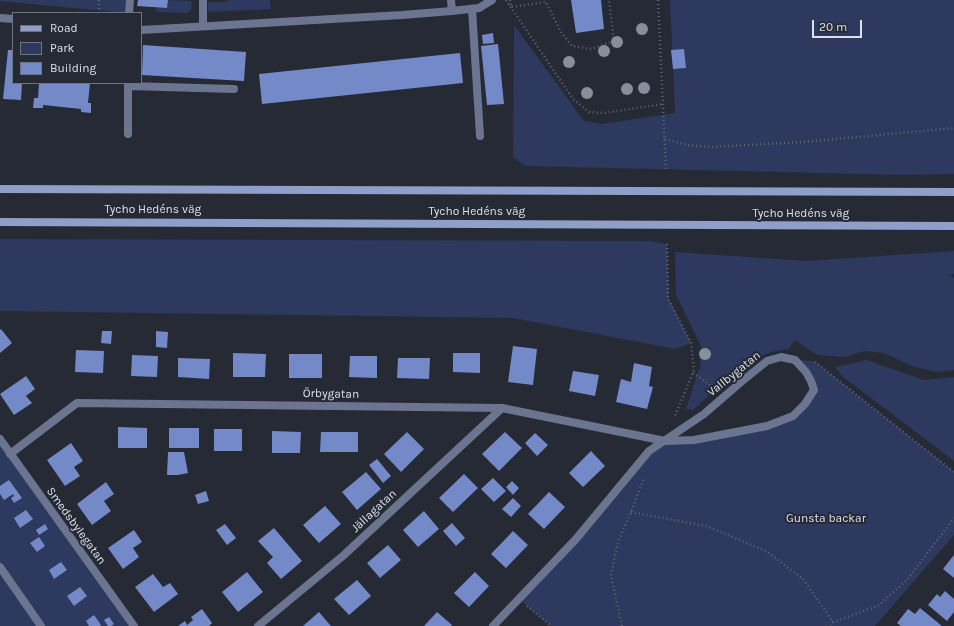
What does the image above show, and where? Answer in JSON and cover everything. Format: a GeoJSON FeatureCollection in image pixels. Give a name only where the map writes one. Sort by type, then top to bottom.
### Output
{"type":"FeatureCollection","features":[{"type":"Feature","properties":{"kind":"main road","name":"Tycho Hedéns väg"},"geometry":{"type":"LineString","coordinates":[[0,189],[954,192]]}},
{"type":"Feature","properties":{"kind":"main road","name":"Tycho Hedéns väg"},"geometry":{"type":"LineString","coordinates":[[0,222],[954,226]]}},
{"type":"Feature","properties":{"kind":"street"},"geometry":{"type":"LineString","coordinates":[[129,12],[130,0]]}},
{"type":"Feature","properties":{"kind":"street"},"geometry":{"type":"LineString","coordinates":[[203,0],[203,25]]}},
{"type":"Feature","properties":{"kind":"street"},"geometry":{"type":"LineString","coordinates":[[451,0],[452,11]]}},
{"type":"Feature","properties":{"kind":"street"},"geometry":{"type":"LineString","coordinates":[[142,30],[452,11],[479,8],[492,0]]}},
{"type":"Feature","properties":{"kind":"street"},"geometry":{"type":"LineString","coordinates":[[472,9],[480,136]]}},
{"type":"Feature","properties":{"kind":"street"},"geometry":{"type":"LineString","coordinates":[[0,18],[12,19]]}},
{"type":"Feature","properties":{"kind":"street"},"geometry":{"type":"LineString","coordinates":[[128,134],[128,85],[234,89]]}},
{"type":"Feature","properties":{"kind":"street","name":"Vallbygatan"},"geometry":{"type":"LineString","coordinates":[[493,626],[576,539],[649,451],[704,414],[767,361],[781,357],[795,360]]}},
{"type":"Feature","properties":{"kind":"street"},"geometry":{"type":"LineString","coordinates":[[665,441],[694,440],[767,426],[793,416],[805,404],[814,390],[806,372],[795,360]]}},
{"type":"Feature","properties":{"kind":"street","name":"Örbygatan"},"geometry":{"type":"LineString","coordinates":[[10,454],[77,404],[502,408],[665,441]]}},
{"type":"Feature","properties":{"kind":"street","name":"Jällagatan"},"geometry":{"type":"LineString","coordinates":[[258,626],[344,555],[502,408]]}},
{"type":"Feature","properties":{"kind":"street","name":"Smedsbylegatan"},"geometry":{"type":"LineString","coordinates":[[0,439],[134,626]]}},
{"type":"Feature","properties":{"kind":"street"},"geometry":{"type":"LineString","coordinates":[[0,567],[41,626]]}},
{"type":"Feature","properties":{"kind":"path"},"geometry":{"type":"LineString","coordinates":[[99,0],[99,12]]}},
{"type":"Feature","properties":{"kind":"path"},"geometry":{"type":"LineString","coordinates":[[506,0],[573,99],[589,112],[604,113],[664,104]]}},
{"type":"Feature","properties":{"kind":"path"},"geometry":{"type":"LineString","coordinates":[[510,0],[511,6]]}},
{"type":"Feature","properties":{"kind":"path"},"geometry":{"type":"LineString","coordinates":[[511,6],[546,2],[561,32],[572,46],[591,49],[614,41],[609,0]]}},
{"type":"Feature","properties":{"kind":"path"},"geometry":{"type":"LineString","coordinates":[[658,0],[666,170]]}},
{"type":"Feature","properties":{"kind":"path"},"geometry":{"type":"LineString","coordinates":[[665,139],[687,145],[712,147],[803,142],[954,128]]}},
{"type":"Feature","properties":{"kind":"path"},"geometry":{"type":"LineString","coordinates":[[667,244],[668,299],[691,343],[694,370],[674,420]]}},
{"type":"Feature","properties":{"kind":"path"},"geometry":{"type":"LineString","coordinates":[[795,360],[814,361],[954,472]]}},
{"type":"Feature","properties":{"kind":"path"},"geometry":{"type":"LineString","coordinates":[[693,374],[726,395]]}},
{"type":"Feature","properties":{"kind":"path"},"geometry":{"type":"LineString","coordinates":[[622,626],[611,575],[618,542],[643,482],[644,474]]}},
{"type":"Feature","properties":{"kind":"path"},"geometry":{"type":"LineString","coordinates":[[631,512],[706,526],[766,551],[803,579],[833,622]]}},
{"type":"Feature","properties":{"kind":"path"},"geometry":{"type":"LineString","coordinates":[[831,626],[833,622],[878,606],[908,579],[954,518]]}},
{"type":"Feature","properties":{"kind":"path"},"geometry":{"type":"LineString","coordinates":[[519,600],[551,626]]}},
{"type":"Feature","properties":{"kind":"green space"},"geometry":{"type":"Polygon","coordinates":[[[0,0],[126,0],[125,12],[0,0]]]}},
{"type":"Feature","properties":{"kind":"green space"},"geometry":{"type":"Polygon","coordinates":[[[168,0],[192,1],[191,10],[187,13],[155,12],[156,7],[167,8],[168,0]]]}},
{"type":"Feature","properties":{"kind":"green space"},"geometry":{"type":"Polygon","coordinates":[[[227,0],[270,0],[271,9],[209,12],[208,2],[227,2],[227,0]]]}},
{"type":"Feature","properties":{"kind":"green space"},"geometry":{"type":"Polygon","coordinates":[[[670,0],[954,0],[954,174],[903,175],[525,166],[513,157],[514,25],[584,121],[602,124],[675,113],[670,0]]]}},
{"type":"Feature","properties":{"kind":"green space"},"geometry":{"type":"Polygon","coordinates":[[[0,239],[650,241],[667,244],[669,299],[691,343],[675,349],[513,318],[0,311],[0,239]]]}},
{"type":"Feature","properties":{"kind":"green space"},"geometry":{"type":"Polygon","coordinates":[[[954,251],[954,274],[950,275],[954,278],[954,370],[936,372],[911,366],[884,353],[865,351],[845,357],[817,355],[795,340],[789,349],[771,352],[743,364],[693,410],[686,409],[700,367],[701,346],[676,295],[675,252],[806,261],[954,251]]]}},
{"type":"Feature","properties":{"kind":"green space","name":"Gunsta backar"},"geometry":{"type":"Polygon","coordinates":[[[795,360],[814,361],[954,472],[954,535],[875,626],[551,626],[519,599],[649,451],[665,441],[694,440],[793,416],[813,389],[795,360]]]}},
{"type":"Feature","properties":{"kind":"green space"},"geometry":{"type":"Polygon","coordinates":[[[867,360],[924,380],[954,377],[954,461],[843,377],[835,367],[867,360]]]}},
{"type":"Feature","properties":{"kind":"green space"},"geometry":{"type":"Polygon","coordinates":[[[0,439],[134,626],[0,626],[0,439]]]}},
{"type":"Feature","properties":{"kind":"building"},"geometry":{"type":"Polygon","coordinates":[[[138,0],[168,0],[167,8],[137,6],[138,0]]]}},
{"type":"Feature","properties":{"kind":"building"},"geometry":{"type":"Polygon","coordinates":[[[571,0],[601,0],[604,29],[576,33],[571,0]]]}},
{"type":"Feature","properties":{"kind":"building"},"geometry":{"type":"Polygon","coordinates":[[[493,33],[494,43],[483,44],[482,35],[493,33]]]}},
{"type":"Feature","properties":{"kind":"building"},"geometry":{"type":"Polygon","coordinates":[[[498,44],[504,104],[487,105],[481,46],[498,44]]]}},
{"type":"Feature","properties":{"kind":"building"},"geometry":{"type":"Polygon","coordinates":[[[143,45],[246,52],[244,81],[142,75],[143,45]]]}},
{"type":"Feature","properties":{"kind":"building"},"geometry":{"type":"Polygon","coordinates":[[[684,49],[686,68],[673,69],[671,50],[684,49]]]}},
{"type":"Feature","properties":{"kind":"building"},"geometry":{"type":"Polygon","coordinates":[[[8,50],[12,50],[12,84],[22,84],[21,100],[3,99],[8,50]]]}},
{"type":"Feature","properties":{"kind":"building"},"geometry":{"type":"Polygon","coordinates":[[[460,53],[463,83],[262,104],[259,74],[460,53]]]}},
{"type":"Feature","properties":{"kind":"building"},"geometry":{"type":"Polygon","coordinates":[[[39,84],[90,84],[88,103],[91,103],[91,113],[81,112],[81,109],[43,105],[43,108],[33,108],[34,98],[38,98],[39,84]]]}},
{"type":"Feature","properties":{"kind":"building"},"geometry":{"type":"Polygon","coordinates":[[[1,329],[12,343],[0,353],[0,330],[1,329]]]}},
{"type":"Feature","properties":{"kind":"building"},"geometry":{"type":"Polygon","coordinates":[[[102,331],[112,331],[111,344],[101,343],[102,331]]]}},
{"type":"Feature","properties":{"kind":"building"},"geometry":{"type":"Polygon","coordinates":[[[156,331],[168,332],[167,348],[156,347],[156,331]]]}},
{"type":"Feature","properties":{"kind":"building"},"geometry":{"type":"Polygon","coordinates":[[[513,346],[537,349],[533,385],[508,382],[513,346]]]}},
{"type":"Feature","properties":{"kind":"building"},"geometry":{"type":"Polygon","coordinates":[[[76,350],[104,351],[103,373],[75,372],[76,350]]]}},
{"type":"Feature","properties":{"kind":"building"},"geometry":{"type":"Polygon","coordinates":[[[233,353],[266,354],[265,377],[233,377],[233,353]]]}},
{"type":"Feature","properties":{"kind":"building"},"geometry":{"type":"Polygon","coordinates":[[[453,353],[480,353],[480,373],[453,372],[453,353]]]}},
{"type":"Feature","properties":{"kind":"building"},"geometry":{"type":"Polygon","coordinates":[[[289,354],[322,354],[322,378],[289,378],[289,354]]]}},
{"type":"Feature","properties":{"kind":"building"},"geometry":{"type":"Polygon","coordinates":[[[132,355],[158,356],[157,377],[131,376],[132,355]]]}},
{"type":"Feature","properties":{"kind":"building"},"geometry":{"type":"Polygon","coordinates":[[[350,356],[377,356],[377,378],[349,377],[350,356]]]}},
{"type":"Feature","properties":{"kind":"building"},"geometry":{"type":"Polygon","coordinates":[[[178,358],[210,359],[209,379],[178,377],[178,358]]]}},
{"type":"Feature","properties":{"kind":"building"},"geometry":{"type":"Polygon","coordinates":[[[398,358],[430,358],[429,379],[397,378],[398,358]]]}},
{"type":"Feature","properties":{"kind":"building"},"geometry":{"type":"Polygon","coordinates":[[[634,363],[652,367],[649,386],[653,387],[647,409],[616,402],[621,379],[631,382],[634,363]]]}},
{"type":"Feature","properties":{"kind":"building"},"geometry":{"type":"Polygon","coordinates":[[[573,371],[599,375],[595,396],[569,391],[573,371]]]}},
{"type":"Feature","properties":{"kind":"building"},"geometry":{"type":"Polygon","coordinates":[[[26,376],[35,389],[26,396],[32,403],[14,415],[0,394],[26,376]]]}},
{"type":"Feature","properties":{"kind":"building"},"geometry":{"type":"Polygon","coordinates":[[[118,427],[147,428],[147,448],[118,448],[118,427]]]}},
{"type":"Feature","properties":{"kind":"building"},"geometry":{"type":"Polygon","coordinates":[[[169,428],[199,428],[199,448],[169,448],[169,428]]]}},
{"type":"Feature","properties":{"kind":"building"},"geometry":{"type":"Polygon","coordinates":[[[214,429],[242,429],[242,451],[214,451],[214,429]]]}},
{"type":"Feature","properties":{"kind":"building"},"geometry":{"type":"Polygon","coordinates":[[[272,431],[301,432],[300,453],[272,453],[272,431]]]}},
{"type":"Feature","properties":{"kind":"building"},"geometry":{"type":"Polygon","coordinates":[[[321,432],[358,432],[358,452],[320,452],[321,432]]]}},
{"type":"Feature","properties":{"kind":"building"},"geometry":{"type":"Polygon","coordinates":[[[407,432],[424,449],[401,472],[384,454],[407,432]]]}},
{"type":"Feature","properties":{"kind":"building"},"geometry":{"type":"Polygon","coordinates":[[[505,432],[522,448],[499,471],[482,454],[505,432]]]}},
{"type":"Feature","properties":{"kind":"building"},"geometry":{"type":"Polygon","coordinates":[[[535,433],[548,445],[537,456],[525,443],[535,433]]]}},
{"type":"Feature","properties":{"kind":"building"},"geometry":{"type":"Polygon","coordinates":[[[71,443],[83,461],[74,467],[80,476],[65,486],[47,460],[71,443]]]}},
{"type":"Feature","properties":{"kind":"building"},"geometry":{"type":"Polygon","coordinates":[[[591,451],[605,466],[583,487],[569,473],[591,451]]]}},
{"type":"Feature","properties":{"kind":"building"},"geometry":{"type":"Polygon","coordinates":[[[168,452],[184,452],[188,473],[167,475],[168,452]]]}},
{"type":"Feature","properties":{"kind":"building"},"geometry":{"type":"Polygon","coordinates":[[[377,459],[391,476],[383,483],[369,465],[377,459]]]}},
{"type":"Feature","properties":{"kind":"building"},"geometry":{"type":"Polygon","coordinates":[[[366,472],[381,489],[357,510],[342,492],[366,472]]]}},
{"type":"Feature","properties":{"kind":"building"},"geometry":{"type":"Polygon","coordinates":[[[464,474],[478,488],[453,512],[439,498],[464,474]]]}},
{"type":"Feature","properties":{"kind":"building"},"geometry":{"type":"Polygon","coordinates":[[[493,478],[506,491],[494,502],[481,489],[493,478]]]}},
{"type":"Feature","properties":{"kind":"building"},"geometry":{"type":"Polygon","coordinates":[[[9,480],[22,498],[14,503],[11,498],[14,496],[13,494],[4,500],[0,494],[0,486],[9,480]]]}},
{"type":"Feature","properties":{"kind":"building"},"geometry":{"type":"Polygon","coordinates":[[[512,481],[519,488],[513,495],[506,487],[512,481]]]}},
{"type":"Feature","properties":{"kind":"building"},"geometry":{"type":"Polygon","coordinates":[[[106,482],[114,494],[104,501],[111,511],[92,525],[77,504],[106,482]]]}},
{"type":"Feature","properties":{"kind":"building"},"geometry":{"type":"Polygon","coordinates":[[[206,491],[209,501],[198,504],[195,495],[206,491]]]}},
{"type":"Feature","properties":{"kind":"building"},"geometry":{"type":"Polygon","coordinates":[[[549,492],[565,507],[544,529],[528,514],[549,492]]]}},
{"type":"Feature","properties":{"kind":"building"},"geometry":{"type":"Polygon","coordinates":[[[513,498],[521,506],[511,517],[502,509],[513,498]]]}},
{"type":"Feature","properties":{"kind":"building"},"geometry":{"type":"Polygon","coordinates":[[[325,506],[341,524],[319,543],[303,525],[325,506]]]}},
{"type":"Feature","properties":{"kind":"building"},"geometry":{"type":"Polygon","coordinates":[[[26,510],[33,519],[20,528],[14,518],[26,510]]]}},
{"type":"Feature","properties":{"kind":"building"},"geometry":{"type":"Polygon","coordinates":[[[424,511],[439,529],[418,547],[403,530],[424,511]]]}},
{"type":"Feature","properties":{"kind":"building"},"geometry":{"type":"Polygon","coordinates":[[[452,523],[465,538],[456,546],[443,531],[452,523]]]}},
{"type":"Feature","properties":{"kind":"building"},"geometry":{"type":"Polygon","coordinates":[[[45,524],[48,529],[39,535],[36,530],[45,524]]]}},
{"type":"Feature","properties":{"kind":"building"},"geometry":{"type":"Polygon","coordinates":[[[225,524],[236,538],[227,545],[216,530],[225,524]]]}},
{"type":"Feature","properties":{"kind":"building"},"geometry":{"type":"Polygon","coordinates":[[[274,528],[302,561],[281,579],[267,563],[273,557],[258,541],[274,528]]]}},
{"type":"Feature","properties":{"kind":"building"},"geometry":{"type":"Polygon","coordinates":[[[134,530],[142,542],[133,548],[139,557],[123,569],[108,548],[134,530]]]}},
{"type":"Feature","properties":{"kind":"building"},"geometry":{"type":"Polygon","coordinates":[[[513,531],[528,545],[506,568],[491,554],[513,531]]]}},
{"type":"Feature","properties":{"kind":"building"},"geometry":{"type":"Polygon","coordinates":[[[39,537],[45,546],[37,552],[30,543],[39,537]]]}},
{"type":"Feature","properties":{"kind":"building"},"geometry":{"type":"Polygon","coordinates":[[[388,545],[401,560],[380,578],[367,563],[388,545]]]}},
{"type":"Feature","properties":{"kind":"building"},"geometry":{"type":"Polygon","coordinates":[[[954,555],[954,578],[943,569],[954,555]]]}},
{"type":"Feature","properties":{"kind":"building"},"geometry":{"type":"Polygon","coordinates":[[[61,562],[67,570],[54,579],[49,570],[61,562]]]}},
{"type":"Feature","properties":{"kind":"building"},"geometry":{"type":"Polygon","coordinates":[[[247,572],[263,592],[238,612],[222,592],[247,572]]]}},
{"type":"Feature","properties":{"kind":"building"},"geometry":{"type":"Polygon","coordinates":[[[475,572],[489,586],[469,607],[454,593],[475,572]]]}},
{"type":"Feature","properties":{"kind":"building"},"geometry":{"type":"Polygon","coordinates":[[[153,574],[163,587],[170,583],[178,594],[154,612],[135,587],[153,574]]]}},
{"type":"Feature","properties":{"kind":"building"},"geometry":{"type":"Polygon","coordinates":[[[357,580],[371,596],[349,615],[334,599],[357,580]]]}},
{"type":"Feature","properties":{"kind":"building"},"geometry":{"type":"Polygon","coordinates":[[[80,587],[87,596],[74,606],[67,596],[80,587]]]}},
{"type":"Feature","properties":{"kind":"building"},"geometry":{"type":"Polygon","coordinates":[[[945,591],[954,599],[954,612],[947,621],[928,605],[937,594],[940,597],[945,591]]]}},
{"type":"Feature","properties":{"kind":"building"},"geometry":{"type":"Polygon","coordinates":[[[920,608],[942,626],[901,626],[897,623],[908,609],[915,614],[920,608]]]}},
{"type":"Feature","properties":{"kind":"building"},"geometry":{"type":"Polygon","coordinates":[[[202,609],[212,623],[209,626],[178,626],[185,621],[187,625],[193,620],[191,617],[202,609]]]}},
{"type":"Feature","properties":{"kind":"building"},"geometry":{"type":"Polygon","coordinates":[[[319,612],[331,626],[303,626],[319,612]]]}},
{"type":"Feature","properties":{"kind":"building"},"geometry":{"type":"Polygon","coordinates":[[[437,612],[452,625],[424,626],[437,612]]]}},
{"type":"Feature","properties":{"kind":"building"},"geometry":{"type":"Polygon","coordinates":[[[94,615],[101,625],[100,626],[89,626],[86,621],[94,615]]]}},
{"type":"Feature","properties":{"kind":"building"},"geometry":{"type":"Polygon","coordinates":[[[109,617],[114,624],[111,626],[108,626],[104,620],[109,617]]]}}]}
